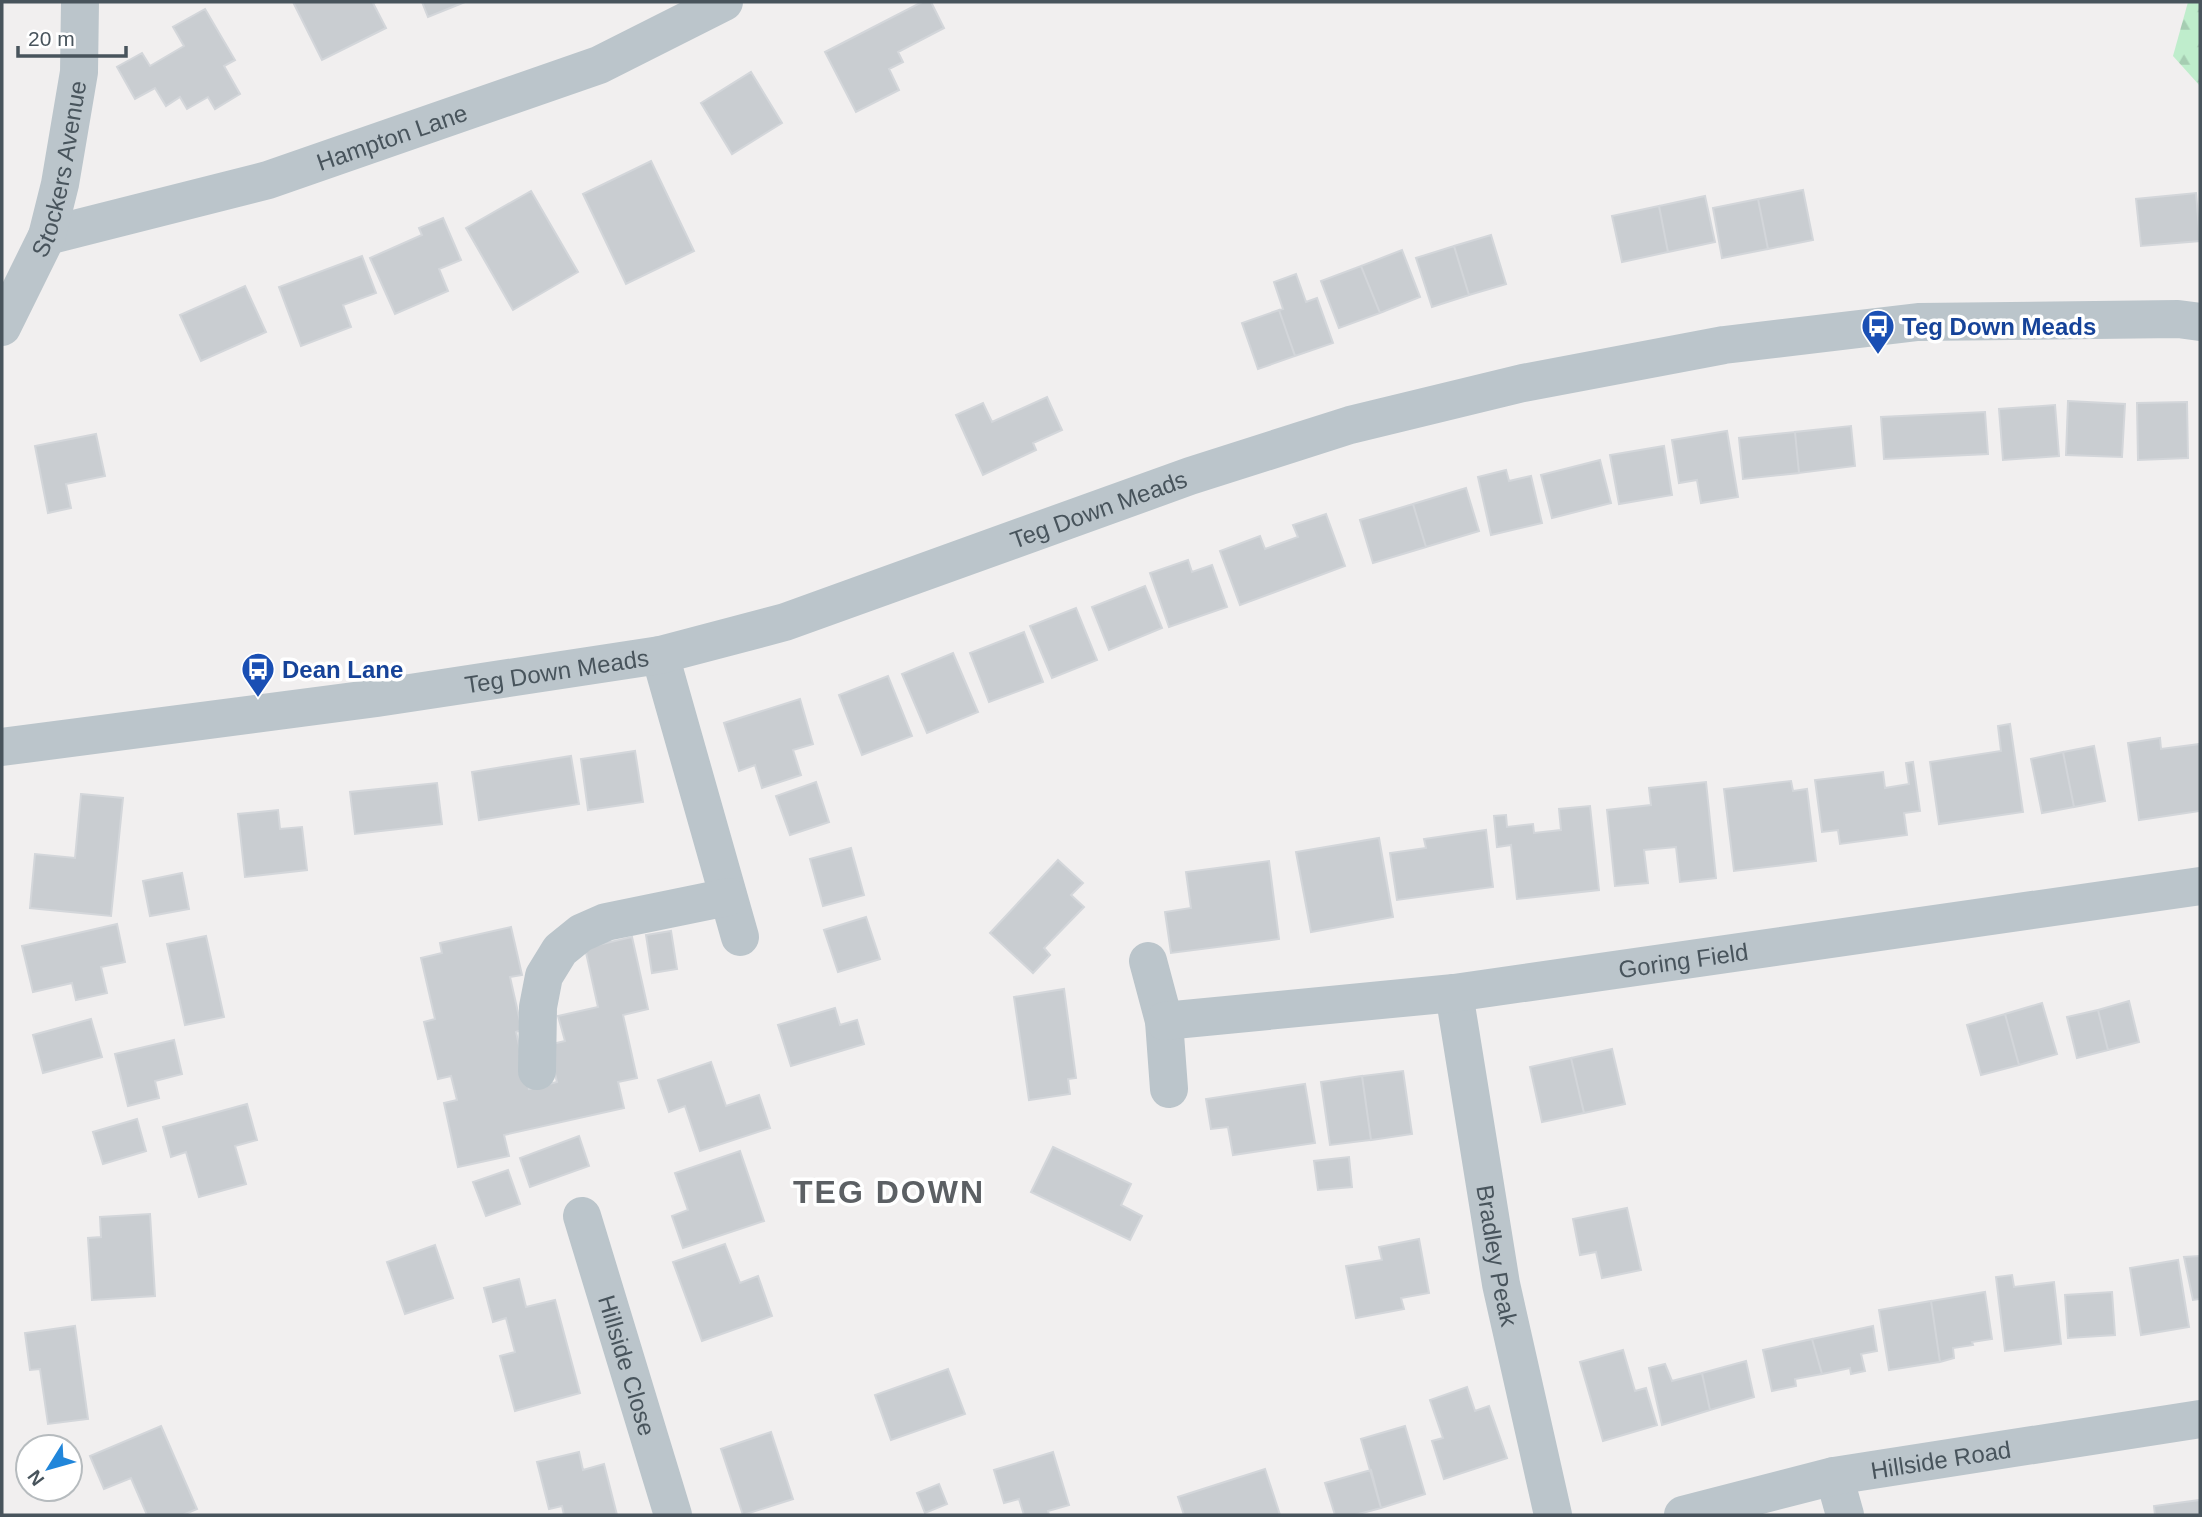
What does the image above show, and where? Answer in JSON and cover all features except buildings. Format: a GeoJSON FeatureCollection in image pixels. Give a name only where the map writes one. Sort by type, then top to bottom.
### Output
{"type":"FeatureCollection","features":[{"type":"Feature","properties":{"kind":"street","name":"Stockers Avenue"},"geometry":{"type":"LineString","coordinates":[[2,327],[47,236],[60,184],[79,72],[80,2]]}},
{"type":"Feature","properties":{"kind":"street","name":"Hampton Lane"},"geometry":{"type":"LineString","coordinates":[[47,236],[268,180],[599,65],[724,2]]}},
{"type":"Feature","properties":{"kind":"street","name":"Teg Down Meads"},"geometry":{"type":"LineString","coordinates":[[2,747],[364,700],[660,655],[785,622],[1190,476],[1338,429],[1523,383],[1724,345],[1918,322],[2178,319],[2200,322]]}},
{"type":"Feature","properties":{"kind":"street"},"geometry":{"type":"LineString","coordinates":[[660,655],[740,937]]}},
{"type":"Feature","properties":{"kind":"street","name":"Goring Field"},"geometry":{"type":"LineString","coordinates":[[1164,1021],[1454,993],[2200,886]]}},
{"type":"Feature","properties":{"kind":"street"},"geometry":{"type":"LineString","coordinates":[[537,1071],[538,1007],[544,976],[560,950],[581,933],[606,922],[729,897]]}},
{"type":"Feature","properties":{"kind":"street"},"geometry":{"type":"LineString","coordinates":[[1148,961],[1164,1021],[1169,1089]]}},
{"type":"Feature","properties":{"kind":"street","name":"Bradley Peak"},"geometry":{"type":"LineString","coordinates":[[1454,993],[1501,1284],[1553,1515]]}},
{"type":"Feature","properties":{"kind":"street","name":"Hillside Close"},"geometry":{"type":"LineString","coordinates":[[582,1216],[673,1515]]}},
{"type":"Feature","properties":{"kind":"street","name":"Hillside Road"},"geometry":{"type":"LineString","coordinates":[[1683,1515],[1834,1476],[2200,1419]]}},
{"type":"Feature","properties":{"kind":"street"},"geometry":{"type":"LineString","coordinates":[[1834,1476],[1845,1515]]}},
{"type":"Feature","properties":{"kind":"green space"},"geometry":{"type":"Polygon","coordinates":[[[2188,2],[2200,2],[2200,86],[2173,56],[2188,2]]]}},
{"type":"Feature","properties":{"kind":"place","name":"Teg Down Meads"},"geometry":{"type":"Point","coordinates":[1878,356]}},
{"type":"Feature","properties":{"kind":"place","name":"Dean Lane"},"geometry":{"type":"Point","coordinates":[258,699]}},
{"type":"Feature","properties":{"kind":"district","name":"TEG DOWN"},"geometry":{"type":"Point","coordinates":[889,1192]}}]}
